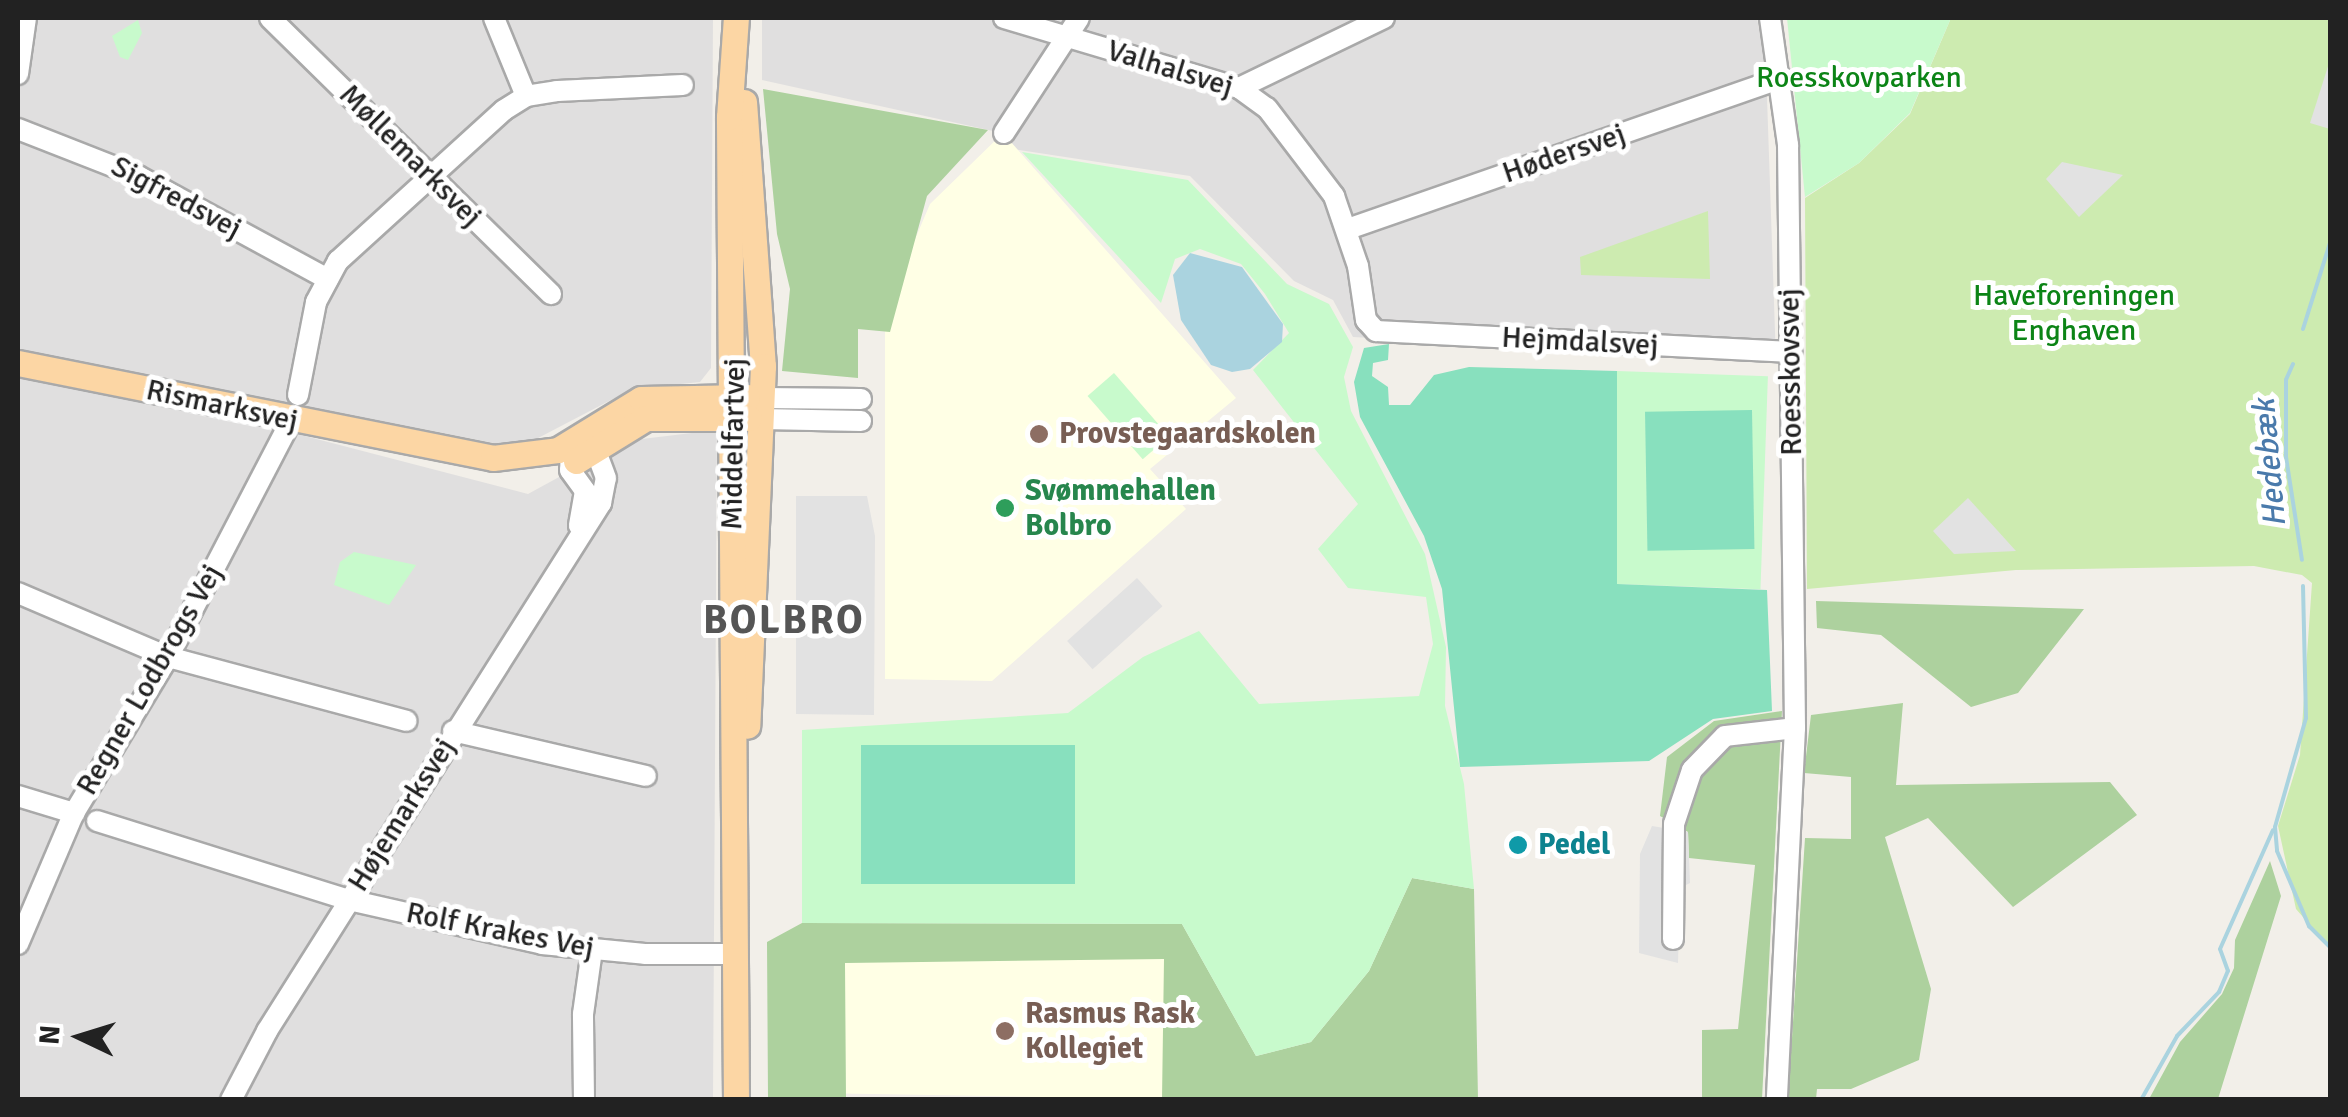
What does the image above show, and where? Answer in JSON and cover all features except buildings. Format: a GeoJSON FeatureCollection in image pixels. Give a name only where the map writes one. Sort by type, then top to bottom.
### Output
{"type":"FeatureCollection","features":[{"type":"Feature","properties":{"kind":"main road","name":"Middelfartvej"},"geometry":{"type":"LineString","coordinates":[[737,30],[730,117],[733,225],[756,607],[738,846]]}},
{"type":"Feature","properties":{"kind":"main road","name":"Middelfartvej"},"geometry":{"type":"LineString","coordinates":[[736,1100],[744,406],[760,276],[737,30]]}},
{"type":"Feature","properties":{"kind":"main road"},"geometry":{"type":"LineString","coordinates":[[730,117],[721,148],[744,406]]}},
{"type":"Feature","properties":{"kind":"main road","name":"Rismarksvej"},"geometry":{"type":"LineString","coordinates":[[18,363],[295,408],[512,472],[646,418],[744,406]]}},
{"type":"Feature","properties":{"kind":"street"},"geometry":{"type":"LineString","coordinates":[[18,74],[26,18]]}},
{"type":"Feature","properties":{"kind":"street","name":"Møllemarksvej"},"geometry":{"type":"LineString","coordinates":[[270,18],[551,294]]}},
{"type":"Feature","properties":{"kind":"street"},"geometry":{"type":"LineString","coordinates":[[494,18],[526,96],[682,85]]}},
{"type":"Feature","properties":{"kind":"street","name":"Valhalsvej"},"geometry":{"type":"LineString","coordinates":[[1004,18],[1239,88],[1289,134],[1334,196],[1348,229],[1370,328]]}},
{"type":"Feature","properties":{"kind":"street"},"geometry":{"type":"LineString","coordinates":[[1004,134],[1079,18]]}},
{"type":"Feature","properties":{"kind":"street"},"geometry":{"type":"LineString","coordinates":[[1239,88],[1384,18]]}},
{"type":"Feature","properties":{"kind":"street","name":"Roesskovsvej"},"geometry":{"type":"LineString","coordinates":[[1770,18],[1781,78],[1791,352],[1796,728],[1777,1100]]}},
{"type":"Feature","properties":{"kind":"street","name":"Hødersvej"},"geometry":{"type":"LineString","coordinates":[[1348,229],[1781,78]]}},
{"type":"Feature","properties":{"kind":"street","name":"Regner Lodbrogs Vej"},"geometry":{"type":"LineString","coordinates":[[18,944],[74,813],[168,657],[295,408],[316,302],[338,261],[430,175],[526,96]]}},
{"type":"Feature","properties":{"kind":"street","name":"Sigfredsvej"},"geometry":{"type":"LineString","coordinates":[[18,129],[138,176],[328,279]]}},
{"type":"Feature","properties":{"kind":"street","name":"Hejmdalsvej"},"geometry":{"type":"LineString","coordinates":[[1370,328],[1791,352]]}},
{"type":"Feature","properties":{"kind":"street","name":"Middelfartvej"},"geometry":{"type":"LineString","coordinates":[[744,406],[861,410]]}},
{"type":"Feature","properties":{"kind":"street","name":"Højemarksvej"},"geometry":{"type":"LineString","coordinates":[[577,532],[585,490],[582,447]]}},
{"type":"Feature","properties":{"kind":"street","name":"Højemarksvej"},"geometry":{"type":"LineString","coordinates":[[230,1100],[349,900],[605,490],[582,447]]}},
{"type":"Feature","properties":{"kind":"street"},"geometry":{"type":"LineString","coordinates":[[18,593],[168,657],[407,721]]}},
{"type":"Feature","properties":{"kind":"street"},"geometry":{"type":"LineString","coordinates":[[1674,939],[1674,824],[1692,770],[1726,736],[1796,728]]}},
{"type":"Feature","properties":{"kind":"street"},"geometry":{"type":"LineString","coordinates":[[454,731],[646,776]]}},
{"type":"Feature","properties":{"kind":"street"},"geometry":{"type":"LineString","coordinates":[[18,796],[74,813]]}},
{"type":"Feature","properties":{"kind":"street","name":"Rolf Krakes Vej"},"geometry":{"type":"LineString","coordinates":[[97,821],[349,900],[592,950],[736,954]]}},
{"type":"Feature","properties":{"kind":"street"},"geometry":{"type":"LineString","coordinates":[[584,1100],[592,950]]}},
{"type":"Feature","properties":{"kind":"shaded area"},"geometry":{"type":"Polygon","coordinates":[[[18,18],[713,18],[711,368],[700,382],[632,389],[519,448],[18,349],[18,18]]]}},
{"type":"Feature","properties":{"kind":"shaded area"},"geometry":{"type":"Polygon","coordinates":[[[762,18],[1757,18],[1766,68],[1776,361],[1353,337],[1333,300],[1294,281],[1190,176],[1000,147],[993,131],[762,80],[762,18]]]}},
{"type":"Feature","properties":{"kind":"shaded area"},"geometry":{"type":"Polygon","coordinates":[[[2330,60],[2330,129],[2310,123],[2330,60]]]}},
{"type":"Feature","properties":{"kind":"shaded area","name":"Provstegaardskolen"},"geometry":{"type":"Polygon","coordinates":[[[1003,133],[1236,398],[1150,469],[1186,509],[992,681],[885,679],[885,310],[930,204],[1003,133]]]}},
{"type":"Feature","properties":{"kind":"shaded area"},"geometry":{"type":"Polygon","coordinates":[[[2062,162],[2123,175],[2079,217],[2046,179],[2062,162]]]}},
{"type":"Feature","properties":{"kind":"shaded area"},"geometry":{"type":"Polygon","coordinates":[[[18,377],[278,429],[528,494],[625,441],[717,430],[713,1099],[18,1099],[18,377]]]}},
{"type":"Feature","properties":{"kind":"shaded area"},"geometry":{"type":"Polygon","coordinates":[[[796,496],[867,496],[875,536],[874,715],[796,714],[796,496]]]}},
{"type":"Feature","properties":{"kind":"shaded area"},"geometry":{"type":"Polygon","coordinates":[[[1968,498],[2016,551],[1954,554],[1933,531],[1968,498]]]}},
{"type":"Feature","properties":{"kind":"shaded area"},"geometry":{"type":"Polygon","coordinates":[[[1137,578],[1162,606],[1093,669],[1067,641],[1137,578]]]}},
{"type":"Feature","properties":{"kind":"shaded area"},"geometry":{"type":"Polygon","coordinates":[[[1652,826],[1688,832],[1690,883],[1680,888],[1678,963],[1639,953],[1640,854],[1652,826]]]}},
{"type":"Feature","properties":{"kind":"shaded area","name":"Rasmus Rask Kollegiet"},"geometry":{"type":"Polygon","coordinates":[[[845,953],[1165,959],[1163,1099],[843,1093],[845,953]]]}},
{"type":"Feature","properties":{"kind":"green space","name":"Roesskovparken"},"geometry":{"type":"Polygon","coordinates":[[[1787,18],[1951,18],[1910,113],[1859,163],[1805,197],[1787,18]]]}},
{"type":"Feature","properties":{"kind":"green space","name":"Haveforeningen Enghaven"},"geometry":{"type":"Polygon","coordinates":[[[1951,18],[2330,18],[2330,948],[2296,909],[2278,826],[2300,755],[2312,583],[2302,575],[2254,566],[2016,570],[1807,589],[1805,198],[1859,163],[1910,114],[1951,18]]]}},
{"type":"Feature","properties":{"kind":"green space"},"geometry":{"type":"Polygon","coordinates":[[[138,20],[142,33],[128,60],[120,57],[112,36],[138,20]]]}},
{"type":"Feature","properties":{"kind":"green space"},"geometry":{"type":"Polygon","coordinates":[[[763,89],[988,130],[927,196],[890,332],[858,329],[858,378],[782,371],[790,289],[777,234],[763,89]]]}},
{"type":"Feature","properties":{"kind":"green space"},"geometry":{"type":"Polygon","coordinates":[[[1022,152],[1188,180],[1287,284],[1329,304],[1353,347],[1344,377],[1351,411],[1425,554],[1446,647],[1445,706],[1464,784],[1474,889],[1412,878],[1369,971],[1311,1042],[1256,1056],[1182,924],[802,923],[802,730],[1068,713],[1143,657],[1199,631],[1259,704],[1419,696],[1433,644],[1426,597],[1348,588],[1318,549],[1358,504],[1253,370],[1289,333],[1265,294],[1241,264],[1200,249],[1175,259],[1161,303],[1022,152]]]}},
{"type":"Feature","properties":{"kind":"green space"},"geometry":{"type":"Polygon","coordinates":[[[1708,211],[1710,279],[1581,275],[1580,257],[1708,211]]]}},
{"type":"Feature","properties":{"kind":"green space"},"geometry":{"type":"Polygon","coordinates":[[[1389,344],[1388,360],[1373,363],[1372,376],[1388,387],[1389,405],[1410,405],[1434,375],[1469,367],[1617,371],[1617,584],[1767,590],[1772,711],[1713,719],[1649,761],[1460,767],[1442,589],[1424,536],[1360,417],[1354,382],[1364,348],[1389,344]]]}},
{"type":"Feature","properties":{"kind":"green space"},"geometry":{"type":"Polygon","coordinates":[[[1617,371],[1768,376],[1760,589],[1610,584],[1617,371]]]}},
{"type":"Feature","properties":{"kind":"green space"},"geometry":{"type":"Polygon","coordinates":[[[1114,373],[1169,436],[1143,459],[1088,396],[1114,373]]]}},
{"type":"Feature","properties":{"kind":"green space"},"geometry":{"type":"Polygon","coordinates":[[[1752,410],[1754,549],[1647,551],[1645,412],[1752,410]]]}},
{"type":"Feature","properties":{"kind":"green space"},"geometry":{"type":"Polygon","coordinates":[[[354,552],[416,565],[389,605],[334,585],[340,562],[354,552]]]}},
{"type":"Feature","properties":{"kind":"green space"},"geometry":{"type":"Polygon","coordinates":[[[1816,601],[2084,609],[2018,693],[1971,707],[1881,635],[1817,628],[1816,601]]]}},
{"type":"Feature","properties":{"kind":"green space"},"geometry":{"type":"Polygon","coordinates":[[[1903,703],[1896,785],[2110,782],[2137,815],[2013,907],[1928,818],[1885,837],[1931,989],[1919,1060],[1851,1089],[1817,1089],[1816,1099],[1788,1099],[1805,838],[1851,839],[1851,777],[1804,773],[1811,715],[1903,703]]]}},
{"type":"Feature","properties":{"kind":"green space"},"geometry":{"type":"Polygon","coordinates":[[[1782,711],[1762,1099],[1702,1099],[1702,1030],[1738,1029],[1755,865],[1689,858],[1688,832],[1660,816],[1667,757],[1714,721],[1782,711]]]}},
{"type":"Feature","properties":{"kind":"green space"},"geometry":{"type":"Polygon","coordinates":[[[861,745],[1075,745],[1075,884],[861,884],[861,745]]]}},
{"type":"Feature","properties":{"kind":"green space"},"geometry":{"type":"Polygon","coordinates":[[[2270,861],[2281,896],[2218,1099],[2149,1099],[2180,1042],[2222,994],[2234,968],[2235,940],[2270,861]]]}},
{"type":"Feature","properties":{"kind":"green space"},"geometry":{"type":"Polygon","coordinates":[[[1412,878],[1474,889],[1478,1099],[1162,1099],[1164,959],[845,963],[846,1099],[768,1099],[767,942],[802,923],[1182,924],[1256,1056],[1311,1042],[1369,971],[1412,878]]]}},
{"type":"Feature","properties":{"kind":"water"},"geometry":{"type":"Polygon","coordinates":[[[1190,253],[1242,267],[1283,324],[1282,342],[1250,369],[1232,372],[1211,365],[1181,320],[1173,275],[1190,253]]]}},
{"type":"Feature","properties":{"kind":"waterway","name":"Hedebæk"},"geometry":{"type":"LineString","coordinates":[[2303,329],[2330,243]]}},
{"type":"Feature","properties":{"kind":"waterway","name":"Hedebæk"},"geometry":{"type":"LineString","coordinates":[[2293,364],[2286,380],[2286,457],[2302,560]]}},
{"type":"Feature","properties":{"kind":"waterway","name":"Hedebæk"},"geometry":{"type":"LineString","coordinates":[[2303,586],[2306,718],[2275,827],[2277,851],[2309,926],[2330,947]]}},
{"type":"Feature","properties":{"kind":"waterway"},"geometry":{"type":"LineString","coordinates":[[2141,1100],[2177,1036],[2219,992],[2228,971],[2220,949],[2273,830]]}},
{"type":"Feature","properties":{"kind":"place","name":"Provstegaardskolen"},"geometry":{"type":"Point","coordinates":[1039,434]}},
{"type":"Feature","properties":{"kind":"place","name":"Svømmehallen Bolbro"},"geometry":{"type":"Point","coordinates":[1005,508]}},
{"type":"Feature","properties":{"kind":"place","name":"Pedel"},"geometry":{"type":"Point","coordinates":[1518,845]}},
{"type":"Feature","properties":{"kind":"place","name":"Rasmus Rask Kollegiet"},"geometry":{"type":"Point","coordinates":[1005,1031]}},
{"type":"Feature","properties":{"kind":"district","name":"BOLBRO"},"geometry":{"type":"Point","coordinates":[784,620]}}]}
